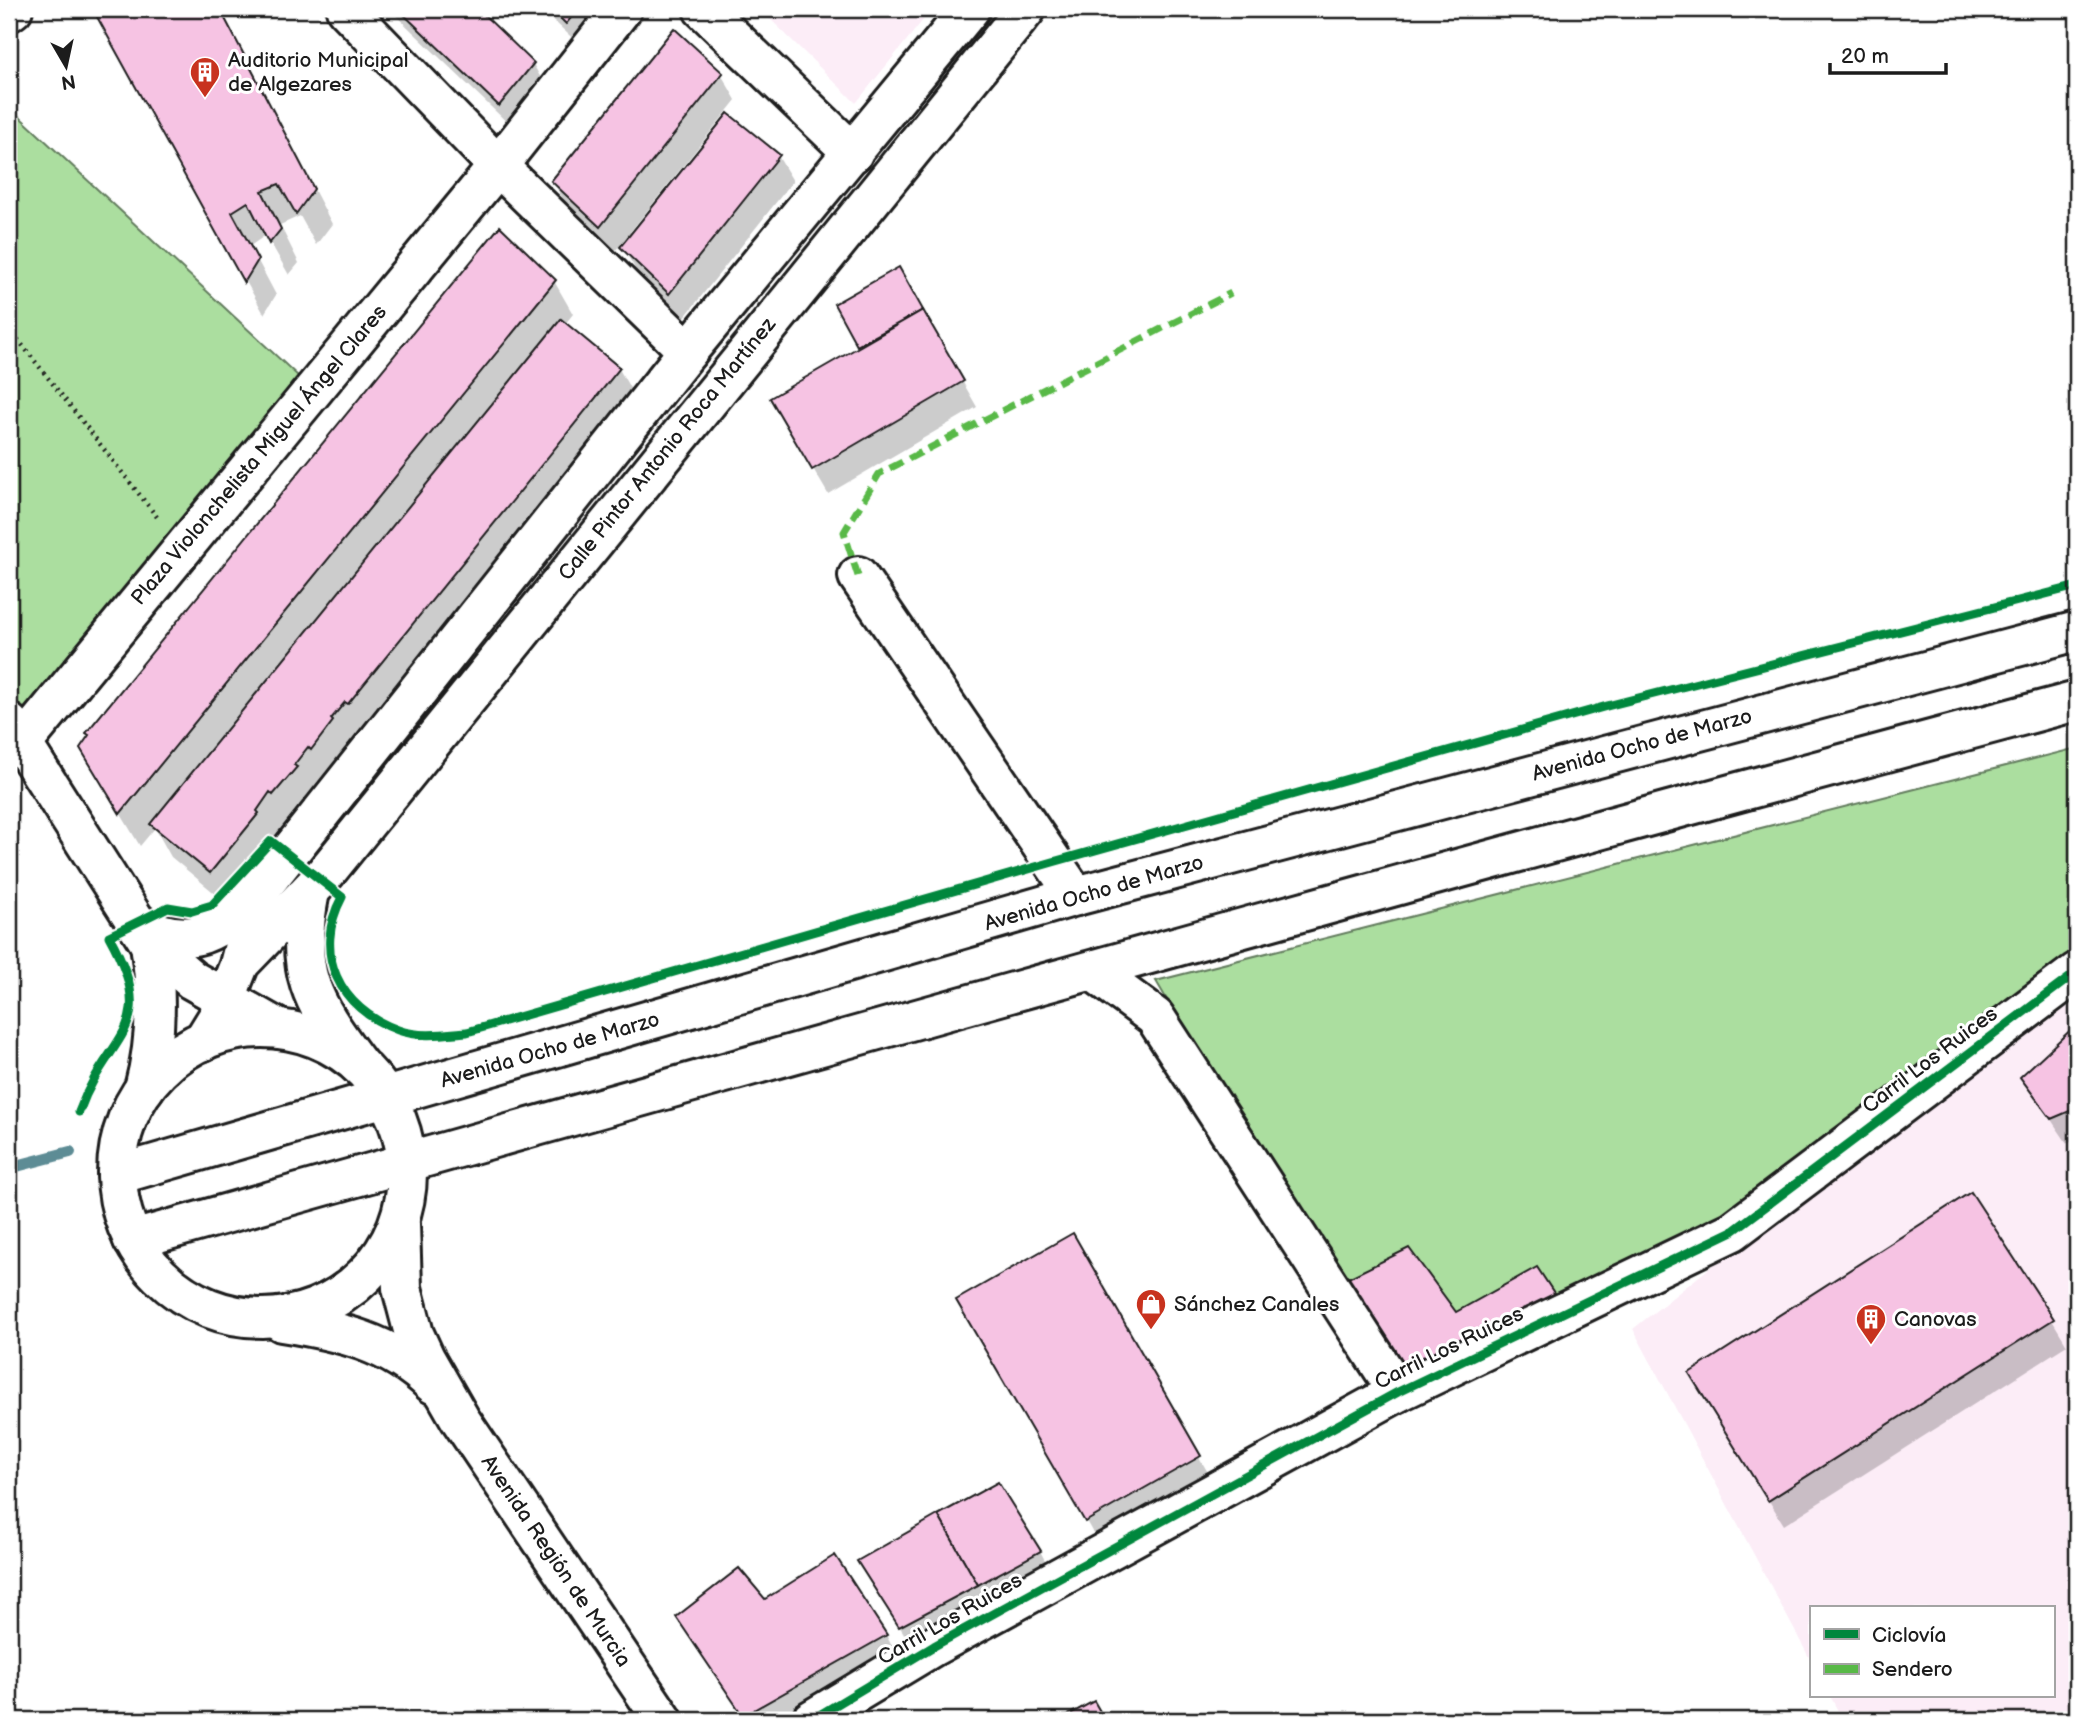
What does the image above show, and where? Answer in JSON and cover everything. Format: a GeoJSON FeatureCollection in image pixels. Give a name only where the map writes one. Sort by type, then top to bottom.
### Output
{"type":"FeatureCollection","features":[{"type":"Feature","properties":{"kind":"street"},"geometry":{"type":"LineString","coordinates":[[9,12],[13,9]]}},
{"type":"Feature","properties":{"kind":"street"},"geometry":{"type":"LineString","coordinates":[[346,9],[498,166],[688,351]]}},
{"type":"Feature","properties":{"kind":"street","name":"Plaza Violonchelista Miguel Ángel Clares"},"geometry":{"type":"LineString","coordinates":[[15,734],[182,548],[498,166],[622,9]]}},
{"type":"Feature","properties":{"kind":"street"},"geometry":{"type":"LineString","coordinates":[[703,9],[853,153]]}},
{"type":"Feature","properties":{"kind":"street"},"geometry":{"type":"LineString","coordinates":[[143,933],[169,936],[204,935],[229,922],[258,892],[688,351],[970,9]]}},
{"type":"Feature","properties":{"kind":"street","name":"Calle Pintor Antonio Roca Martínez"},"geometry":{"type":"LineString","coordinates":[[240,962],[310,891],[1026,9]]}},
{"type":"Feature","properties":{"kind":"street"},"geometry":{"type":"LineString","coordinates":[[858,576],[1076,896]]}},
{"type":"Feature","properties":{"kind":"street","name":"Avenida Ocho de Marzo"},"geometry":{"type":"LineString","coordinates":[[117,1175],[1076,896],[2077,631]]}},
{"type":"Feature","properties":{"kind":"street"},"geometry":{"type":"LineString","coordinates":[[133,1240],[640,1095],[1639,817],[2077,701]]}},
{"type":"Feature","properties":{"kind":"street"},"geometry":{"type":"LineString","coordinates":[[15,734],[143,933],[182,972],[279,1030],[325,1044],[358,1064]]}},
{"type":"Feature","properties":{"kind":"street"},"geometry":{"type":"LineString","coordinates":[[261,1319],[292,1315],[321,1306],[348,1291],[371,1270],[388,1246],[401,1218],[407,1190],[408,1162],[404,1139],[386,1096],[358,1064],[318,1008],[309,984],[302,947],[310,891]]}},
{"type":"Feature","properties":{"kind":"street"},"geometry":{"type":"LineString","coordinates":[[203,1041],[226,1000],[240,962],[258,892]]}},
{"type":"Feature","properties":{"kind":"street"},"geometry":{"type":"LineString","coordinates":[[143,933],[155,978],[156,1023],[144,1089]]}},
{"type":"Feature","properties":{"kind":"street"},"geometry":{"type":"LineString","coordinates":[[1093,971],[1155,1017],[1398,1392]]}},
{"type":"Feature","properties":{"kind":"street","name":"Carril Los Ruices"},"geometry":{"type":"LineString","coordinates":[[811,1720],[934,1646],[1398,1392],[1733,1231],[2077,972]]}},
{"type":"Feature","properties":{"kind":"street"},"geometry":{"type":"LineString","coordinates":[[144,1089],[160,1070],[203,1041],[240,1031],[279,1030]]}},
{"type":"Feature","properties":{"kind":"street","name":"Avenida Región de Murcia"},"geometry":{"type":"LineString","coordinates":[[144,1089],[129,1116],[120,1145],[118,1197],[133,1240],[155,1272],[186,1297],[223,1313],[353,1335],[388,1350],[415,1366],[450,1400]]}},
{"type":"Feature","properties":{"kind":"street","name":"Avenida Región de Murcia"},"geometry":{"type":"LineString","coordinates":[[401,1218],[400,1267],[407,1308],[425,1358],[450,1400],[663,1720]]}},
{"type":"Feature","properties":{"kind":"path"},"geometry":{"type":"LineString","coordinates":[[9,328],[182,548]]}},
{"type":"Feature","properties":{"kind":"shaded area"},"geometry":{"type":"Polygon","coordinates":[[[760,9],[932,9],[856,103],[760,9]]]}},
{"type":"Feature","properties":{"kind":"shaded area"},"geometry":{"type":"Polygon","coordinates":[[[2077,974],[2077,1720],[1843,1720],[1831,1698],[2054,1698],[2054,1606],[1810,1606],[1810,1659],[1633,1329],[2077,974]]]}},
{"type":"Feature","properties":{"kind":"green space"},"geometry":{"type":"Polygon","coordinates":[[[9,107],[313,390],[22,744],[9,723],[9,107]]]}},
{"type":"Feature","properties":{"kind":"green space"},"geometry":{"type":"Polygon","coordinates":[[[2077,748],[2077,951],[1684,1254],[1391,1382],[1156,981],[2077,748]]]}},
{"type":"Feature","properties":{"kind":"building","name":"Auditorio Municipal de Algezares"},"geometry":{"type":"Polygon","coordinates":[[[108,9],[220,9],[314,189],[296,214],[279,184],[262,191],[281,229],[269,244],[248,202],[232,212],[258,260],[244,283],[96,15],[108,9]]]}},
{"type":"Feature","properties":{"kind":"building"},"geometry":{"type":"Polygon","coordinates":[[[398,9],[478,9],[534,63],[499,106],[398,9]]]}},
{"type":"Feature","properties":{"kind":"building"},"geometry":{"type":"Polygon","coordinates":[[[551,9],[578,9],[566,24],[551,9]]]}},
{"type":"Feature","properties":{"kind":"building"},"geometry":{"type":"Polygon","coordinates":[[[674,28],[723,73],[600,227],[551,181],[674,28]]]}},
{"type":"Feature","properties":{"kind":"building"},"geometry":{"type":"Polygon","coordinates":[[[728,113],[780,155],[669,294],[620,247],[728,113]]]}},
{"type":"Feature","properties":{"kind":"building"},"geometry":{"type":"Polygon","coordinates":[[[500,226],[556,280],[120,814],[80,748],[89,735],[86,733],[500,226]]]}},
{"type":"Feature","properties":{"kind":"building"},"geometry":{"type":"Polygon","coordinates":[[[899,267],[923,310],[857,346],[834,304],[899,267]]]}},
{"type":"Feature","properties":{"kind":"building"},"geometry":{"type":"Polygon","coordinates":[[[923,310],[964,381],[812,470],[770,398],[923,310]]]}},
{"type":"Feature","properties":{"kind":"building"},"geometry":{"type":"Polygon","coordinates":[[[561,319],[620,368],[348,704],[345,702],[331,719],[333,721],[311,750],[308,747],[294,765],[297,767],[273,795],[270,792],[257,811],[259,813],[210,873],[150,824],[561,319]]]}},
{"type":"Feature","properties":{"kind":"building"},"geometry":{"type":"Polygon","coordinates":[[[2077,1024],[2077,1108],[2051,1119],[2020,1077],[2077,1024]]]}},
{"type":"Feature","properties":{"kind":"building","name":"Canovas"},"geometry":{"type":"Polygon","coordinates":[[[1971,1192],[2054,1319],[1768,1501],[1689,1373],[1971,1192]]]}},
{"type":"Feature","properties":{"kind":"building"},"geometry":{"type":"Polygon","coordinates":[[[1073,1233],[1201,1456],[1085,1522],[956,1300],[1073,1233]]]}},
{"type":"Feature","properties":{"kind":"building"},"geometry":{"type":"Polygon","coordinates":[[[1409,1248],[1456,1312],[1537,1267],[1556,1296],[1398,1392],[1330,1287],[1409,1248]]]}},
{"type":"Feature","properties":{"kind":"building"},"geometry":{"type":"Polygon","coordinates":[[[998,1482],[1041,1551],[978,1585],[938,1515],[998,1482]]]}},
{"type":"Feature","properties":{"kind":"building"},"geometry":{"type":"Polygon","coordinates":[[[938,1515],[978,1585],[899,1627],[857,1561],[938,1515]]]}},
{"type":"Feature","properties":{"kind":"building"},"geometry":{"type":"Polygon","coordinates":[[[835,1555],[887,1635],[743,1716],[676,1617],[739,1568],[765,1599],[835,1555]]]}},
{"type":"Feature","properties":{"kind":"building"},"geometry":{"type":"Polygon","coordinates":[[[1094,1701],[1105,1720],[1059,1720],[1094,1701]]]}},
{"type":"Feature","properties":{"kind":"waterway"},"geometry":{"type":"LineString","coordinates":[[9,1168],[70,1152]]}},
{"type":"Feature","properties":{"kind":"marked path"},"geometry":{"type":"LineString","coordinates":[[858,576],[844,532],[879,474],[1231,293]]}},
{"type":"Feature","properties":{"kind":"cycle path"},"geometry":{"type":"LineString","coordinates":[[79,1112],[91,1085],[125,1030],[130,1013],[131,993],[124,968],[109,936],[168,907],[192,911],[212,905],[271,841],[342,897],[333,918],[331,958],[346,993],[360,1008],[377,1021],[406,1032],[432,1035],[467,1032],[1053,862],[1607,706],[2077,586]]}},
{"type":"Feature","properties":{"kind":"cycle path"},"geometry":{"type":"LineString","coordinates":[[811,1720],[934,1646],[1398,1392],[1733,1231],[2077,972]]}},
{"type":"Feature","properties":{"kind":"place","name":"Auditorio Municipal de Algezares"},"geometry":{"type":"Point","coordinates":[205,99]}},
{"type":"Feature","properties":{"kind":"place","name":"Sánchez Canales"},"geometry":{"type":"Point","coordinates":[1151,1331]}},
{"type":"Feature","properties":{"kind":"place","name":"Canovas"},"geometry":{"type":"Point","coordinates":[1871,1346]}}]}
